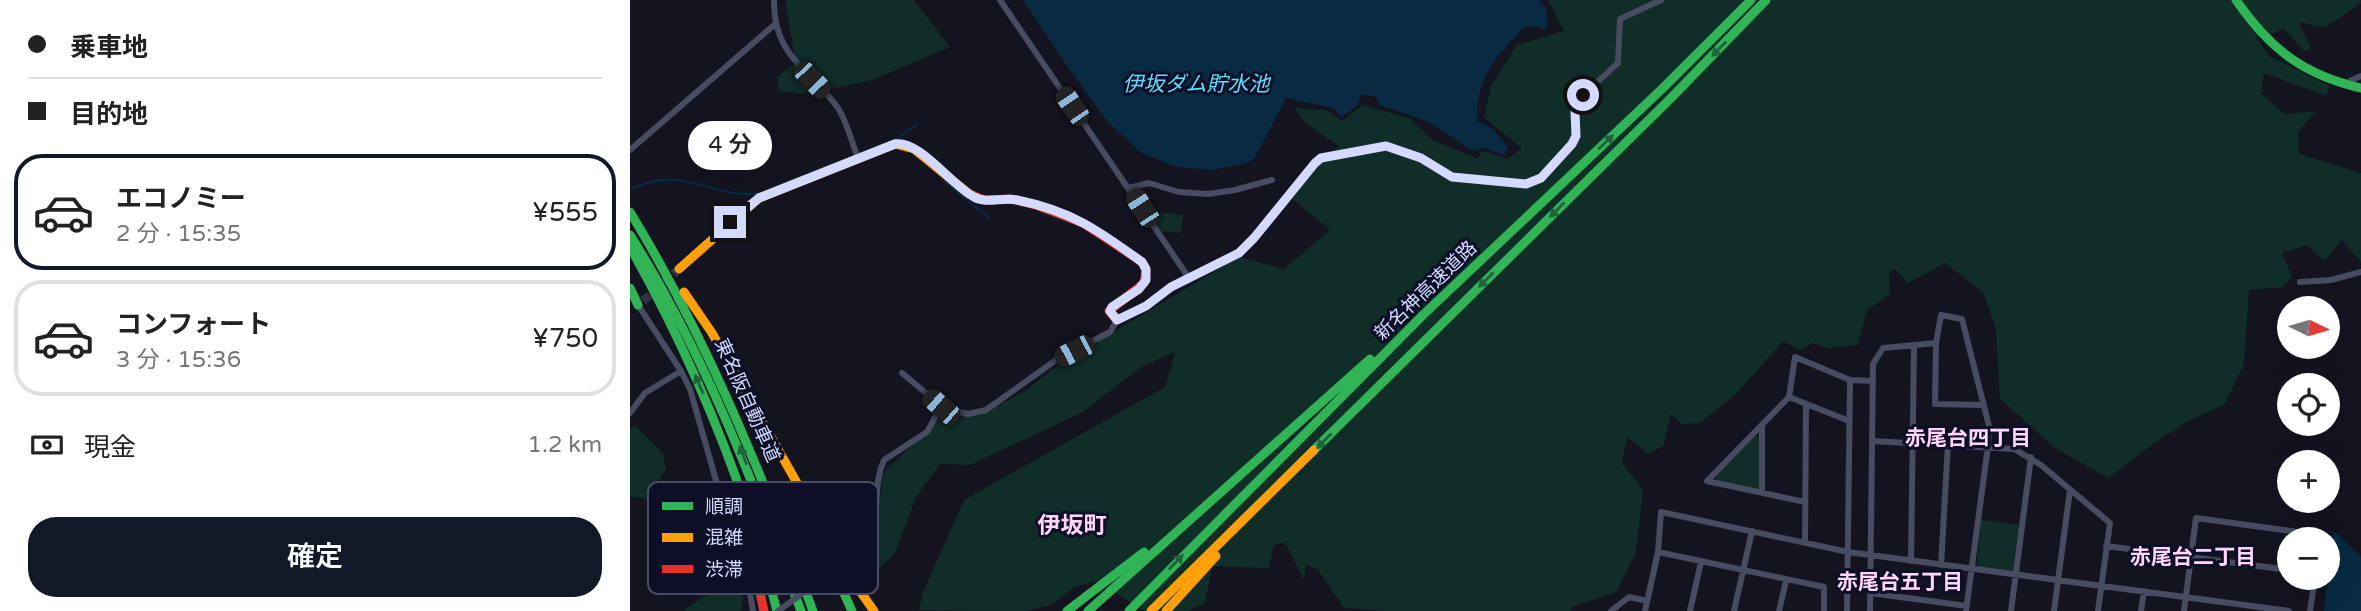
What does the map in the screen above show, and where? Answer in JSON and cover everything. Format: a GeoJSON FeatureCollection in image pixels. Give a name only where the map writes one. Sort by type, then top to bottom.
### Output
{"type":"FeatureCollection","features":[{"type":"Feature","properties":{"kind":"main road","name":"新名神高速道路"},"geometry":{"type":"LineString","coordinates":[[1129,611],[1423,315],[1663,88],[1751,0]]}},
{"type":"Feature","properties":{"kind":"main road","name":"新名神高速道路"},"geometry":{"type":"LineString","coordinates":[[1151,611],[1671,98],[1766,0]]}},
{"type":"Feature","properties":{"kind":"main road"},"geometry":{"type":"LineString","coordinates":[[2236,0],[2253,26],[2293,62],[2311,74],[2361,88]]}},
{"type":"Feature","properties":{"kind":"main road"},"geometry":{"type":"LineString","coordinates":[[679,269],[759,198],[857,156],[895,144],[905,144],[975,198],[1016,200],[1057,210],[1087,223],[1142,262],[1146,269],[1146,280],[1143,286],[1112,307],[1110,311],[1117,320]]}},
{"type":"Feature","properties":{"kind":"main road","name":"東名阪自動車道"},"geometry":{"type":"LineString","coordinates":[[630,212],[703,340],[764,482]]}},
{"type":"Feature","properties":{"kind":"main road","name":"東名阪自動車道"},"geometry":{"type":"LineString","coordinates":[[630,234],[670,300],[715,391],[753,482]]}},
{"type":"Feature","properties":{"kind":"main road"},"geometry":{"type":"LineString","coordinates":[[650,244],[712,333],[795,482]]}},
{"type":"Feature","properties":{"kind":"main road"},"geometry":{"type":"LineString","coordinates":[[630,247],[687,355],[737,482]]}},
{"type":"Feature","properties":{"kind":"main road"},"geometry":{"type":"LineString","coordinates":[[630,288],[641,303],[630,313]]}},
{"type":"Feature","properties":{"kind":"main road"},"geometry":{"type":"LineString","coordinates":[[1088,611],[1380,349],[1423,315]]}},
{"type":"Feature","properties":{"kind":"main road"},"geometry":{"type":"LineString","coordinates":[[727,453],[734,482]]}},
{"type":"Feature","properties":{"kind":"main road"},"geometry":{"type":"LineString","coordinates":[[788,470],[793,482]]}},
{"type":"Feature","properties":{"kind":"main road"},"geometry":{"type":"LineString","coordinates":[[1067,611],[1228,485]]}},
{"type":"Feature","properties":{"kind":"main road"},"geometry":{"type":"LineString","coordinates":[[1166,611],[1208,567],[1249,516]]}},
{"type":"Feature","properties":{"kind":"main road"},"geometry":{"type":"LineString","coordinates":[[773,594],[778,611]]}},
{"type":"Feature","properties":{"kind":"main road","name":"東名阪自動車道"},"geometry":{"type":"LineString","coordinates":[[795,594],[801,611]]}},
{"type":"Feature","properties":{"kind":"main road","name":"東名阪自動車道"},"geometry":{"type":"LineString","coordinates":[[807,594],[813,611]]}},
{"type":"Feature","properties":{"kind":"main road"},"geometry":{"type":"LineString","coordinates":[[844,594],[852,611]]}},
{"type":"Feature","properties":{"kind":"main road"},"geometry":{"type":"LineString","coordinates":[[862,594],[874,611]]}},
{"type":"Feature","properties":{"kind":"street"},"geometry":{"type":"LineString","coordinates":[[774,0],[774,25],[790,54],[839,110],[857,156]]}},
{"type":"Feature","properties":{"kind":"street"},"geometry":{"type":"LineString","coordinates":[[774,16],[780,0]]}},
{"type":"Feature","properties":{"kind":"street"},"geometry":{"type":"LineString","coordinates":[[1000,0],[1189,278]]}},
{"type":"Feature","properties":{"kind":"street"},"geometry":{"type":"LineString","coordinates":[[902,373],[941,407],[968,414],[986,410],[1056,360],[1110,332],[1117,320],[1146,306],[1189,278],[1239,253],[1315,163],[1324,158],[1386,146],[1421,158],[1452,177],[1521,185],[1541,178],[1574,140],[1575,111],[1580,98],[1618,63],[1620,19],[1661,0]]}},
{"type":"Feature","properties":{"kind":"street"},"geometry":{"type":"LineString","coordinates":[[630,150],[774,25]]}},
{"type":"Feature","properties":{"kind":"street"},"geometry":{"type":"LineString","coordinates":[[2348,86],[2350,81],[2361,76]]}},
{"type":"Feature","properties":{"kind":"street"},"geometry":{"type":"LineString","coordinates":[[1129,188],[1149,183],[1179,192],[1208,194],[1272,180]]}},
{"type":"Feature","properties":{"kind":"street"},"geometry":{"type":"LineString","coordinates":[[2300,282],[2331,280],[2361,272]]}},
{"type":"Feature","properties":{"kind":"street"},"geometry":{"type":"LineString","coordinates":[[641,303],[681,371],[696,407],[717,482]]}},
{"type":"Feature","properties":{"kind":"street"},"geometry":{"type":"LineString","coordinates":[[1870,593],[1967,609],[1989,426],[1962,319],[1941,315],[1936,343],[1935,404],[1983,405]]}},
{"type":"Feature","properties":{"kind":"street"},"geometry":{"type":"LineString","coordinates":[[1870,611],[1873,364],[1883,348],[1936,343]]}},
{"type":"Feature","properties":{"kind":"street"},"geometry":{"type":"LineString","coordinates":[[1910,561],[1914,345]]}},
{"type":"Feature","properties":{"kind":"street"},"geometry":{"type":"LineString","coordinates":[[1805,502],[1707,481],[1789,397],[1796,357],[1850,380],[1872,381]]}},
{"type":"Feature","properties":{"kind":"street"},"geometry":{"type":"LineString","coordinates":[[630,413],[654,385],[681,371]]}},
{"type":"Feature","properties":{"kind":"street"},"geometry":{"type":"LineString","coordinates":[[1847,611],[1850,380]]}},
{"type":"Feature","properties":{"kind":"street"},"geometry":{"type":"LineString","coordinates":[[1789,397],[1849,421]]}},
{"type":"Feature","properties":{"kind":"street"},"geometry":{"type":"LineString","coordinates":[[1805,543],[1806,404]]}},
{"type":"Feature","properties":{"kind":"street"},"geometry":{"type":"LineString","coordinates":[[878,491],[884,460],[924,435],[941,407]]}},
{"type":"Feature","properties":{"kind":"street"},"geometry":{"type":"LineString","coordinates":[[1762,425],[1762,493]]}},
{"type":"Feature","properties":{"kind":"street"},"geometry":{"type":"LineString","coordinates":[[1872,441],[1988,446],[2014,449],[2031,457],[2110,523],[2098,611]]}},
{"type":"Feature","properties":{"kind":"street"},"geometry":{"type":"LineString","coordinates":[[1941,565],[1948,444]]}},
{"type":"Feature","properties":{"kind":"street"},"geometry":{"type":"LineString","coordinates":[[2011,611],[2031,457]]}},
{"type":"Feature","properties":{"kind":"street"},"geometry":{"type":"LineString","coordinates":[[2054,611],[2070,490]]}},
{"type":"Feature","properties":{"kind":"street"},"geometry":{"type":"LineString","coordinates":[[1645,611],[1658,552],[1661,512],[1848,552],[2289,611]]}},
{"type":"Feature","properties":{"kind":"street"},"geometry":{"type":"LineString","coordinates":[[2184,611],[2196,518],[2277,529]]}},
{"type":"Feature","properties":{"kind":"street"},"geometry":{"type":"LineString","coordinates":[[1734,611],[1752,531]]}},
{"type":"Feature","properties":{"kind":"street"},"geometry":{"type":"LineString","coordinates":[[2106,546],[2277,568]]}},
{"type":"Feature","properties":{"kind":"street"},"geometry":{"type":"LineString","coordinates":[[1658,552],[1824,587],[1824,611]]}},
{"type":"Feature","properties":{"kind":"street"},"geometry":{"type":"LineString","coordinates":[[1690,611],[1701,562]]}},
{"type":"Feature","properties":{"kind":"street"},"geometry":{"type":"LineString","coordinates":[[1779,611],[1786,581]]}},
{"type":"Feature","properties":{"kind":"street"},"geometry":{"type":"LineString","coordinates":[[2310,611],[2313,590]]}},
{"type":"Feature","properties":{"kind":"street"},"geometry":{"type":"LineString","coordinates":[[2141,611],[2144,592]]}},
{"type":"Feature","properties":{"kind":"street"},"geometry":{"type":"LineString","coordinates":[[778,611],[801,594]]}},
{"type":"Feature","properties":{"kind":"street"},"geometry":{"type":"LineString","coordinates":[[1611,611],[1629,597],[1647,601]]}},
{"type":"Feature","properties":{"kind":"street"},"geometry":{"type":"LineString","coordinates":[[2225,611],[2226,603]]}},
{"type":"Feature","properties":{"kind":"green space"},"geometry":{"type":"Polygon","coordinates":[[[785,0],[914,0],[950,47],[872,80],[808,94],[779,91],[777,77],[796,63],[785,0]]]}},
{"type":"Feature","properties":{"kind":"green space"},"geometry":{"type":"Polygon","coordinates":[[[1548,0],[2360,0],[2361,3],[2325,28],[2299,22],[2311,49],[2304,51],[2283,28],[2275,33],[2256,37],[2269,56],[2330,86],[2326,96],[2264,73],[2261,93],[2285,114],[2316,111],[2298,132],[2299,154],[2361,173],[2361,262],[2342,240],[2324,261],[2307,245],[2282,253],[2292,277],[2283,287],[2249,290],[2244,364],[2224,405],[2190,420],[2108,478],[2055,448],[2000,399],[1996,329],[1983,292],[1945,263],[1908,283],[1895,269],[1889,272],[1890,294],[1867,310],[1858,345],[1828,348],[1812,343],[1800,350],[1783,341],[1737,393],[1700,423],[1682,424],[1671,414],[1663,446],[1648,454],[1627,437],[1622,464],[1643,489],[1636,552],[1616,592],[1572,607],[1571,611],[1390,611],[1344,608],[1318,570],[1306,564],[1304,580],[1285,542],[1274,545],[1269,568],[1212,566],[1205,603],[1187,611],[1144,611],[1097,581],[1074,587],[1052,605],[1025,611],[919,610],[923,592],[964,500],[1165,387],[1175,352],[1141,367],[1083,412],[970,465],[940,464],[916,497],[895,553],[878,569],[878,517],[883,473],[946,413],[985,412],[1022,393],[1058,365],[1239,257],[1284,269],[1330,230],[1292,199],[1325,157],[1339,146],[1305,123],[1294,107],[1329,111],[1342,121],[1363,105],[1409,118],[1432,140],[1477,158],[1483,151],[1508,159],[1522,148],[1484,118],[1491,86],[1517,45],[1564,31],[1548,0]]]}},
{"type":"Feature","properties":{"kind":"green space"},"geometry":{"type":"Polygon","coordinates":[[[1146,211],[1183,215],[1181,233],[1159,231],[1146,211]]]}},
{"type":"Feature","properties":{"kind":"green space"},"geometry":{"type":"Polygon","coordinates":[[[635,425],[663,453],[666,470],[658,482],[648,482],[646,499],[630,496],[630,430],[635,425]]]}},
{"type":"Feature","properties":{"kind":"green space"},"geometry":{"type":"Polygon","coordinates":[[[1755,436],[1760,437],[1759,487],[1757,489],[1717,480],[1715,476],[1755,436]]]}},
{"type":"Feature","properties":{"kind":"green space"},"geometry":{"type":"Polygon","coordinates":[[[1981,520],[2019,525],[2011,571],[1977,567],[1981,520]]]}},
{"type":"Feature","properties":{"kind":"green space"},"geometry":{"type":"Polygon","coordinates":[[[707,594],[742,594],[743,597],[741,611],[683,611],[707,594]]]}},
{"type":"Feature","properties":{"kind":"water","name":"伊坂ダム貯水池"},"geometry":{"type":"Polygon","coordinates":[[[1023,0],[1539,0],[1546,9],[1548,24],[1544,30],[1536,26],[1524,27],[1497,58],[1484,80],[1477,121],[1493,129],[1508,147],[1504,155],[1484,148],[1473,151],[1429,122],[1380,105],[1376,97],[1361,94],[1358,105],[1342,117],[1333,108],[1286,98],[1254,159],[1213,170],[1177,167],[1140,152],[1107,121],[1023,0]]]}},
{"type":"Feature","properties":{"kind":"water"},"geometry":{"type":"Polygon","coordinates":[[[2340,537],[2361,557],[2361,611],[2324,611],[2327,590],[2340,590],[2340,537]]]}},
{"type":"Feature","properties":{"kind":"waterway"},"geometry":{"type":"LineString","coordinates":[[858,154],[896,139],[917,125]]}},
{"type":"Feature","properties":{"kind":"waterway"},"geometry":{"type":"LineString","coordinates":[[767,190],[853,156]]}},
{"type":"Feature","properties":{"kind":"waterway"},"geometry":{"type":"LineString","coordinates":[[634,188],[668,180],[684,181],[728,192],[759,193]]}},
{"type":"Feature","properties":{"kind":"waterway"},"geometry":{"type":"LineString","coordinates":[[944,181],[990,219]]}},
{"type":"Feature","properties":{"kind":"tunnel"},"geometry":{"type":"LineString","coordinates":[[643,301],[679,269]]}},
{"type":"Feature","properties":{"kind":"traffic: fast"},"geometry":{"type":"LineString","coordinates":[[1129,611],[1423,315],[1663,88],[1751,0]]}},
{"type":"Feature","properties":{"kind":"traffic: fast"},"geometry":{"type":"LineString","coordinates":[[1314,450],[1671,98],[1766,0]]}},
{"type":"Feature","properties":{"kind":"traffic: fast"},"geometry":{"type":"LineString","coordinates":[[2236,0],[2261,32],[2289,57],[2322,76],[2361,88]]}},
{"type":"Feature","properties":{"kind":"traffic: fast"},"geometry":{"type":"LineString","coordinates":[[630,212],[708,357],[762,482]]}},
{"type":"Feature","properties":{"kind":"traffic: fast"},"geometry":{"type":"LineString","coordinates":[[630,235],[657,280],[704,372],[751,482]]}},
{"type":"Feature","properties":{"kind":"traffic: fast"},"geometry":{"type":"LineString","coordinates":[[630,247],[676,335],[716,424],[737,482]]}},
{"type":"Feature","properties":{"kind":"traffic: fast"},"geometry":{"type":"LineString","coordinates":[[630,288],[638,305]]}},
{"type":"Feature","properties":{"kind":"traffic: fast"},"geometry":{"type":"LineString","coordinates":[[1088,611],[1370,359]]}},
{"type":"Feature","properties":{"kind":"traffic: fast"},"geometry":{"type":"LineString","coordinates":[[1067,611],[1144,552]]}},
{"type":"Feature","properties":{"kind":"traffic: fast"},"geometry":{"type":"LineString","coordinates":[[772,594],[777,611]]}},
{"type":"Feature","properties":{"kind":"traffic: fast"},"geometry":{"type":"LineString","coordinates":[[795,594],[801,611]]}},
{"type":"Feature","properties":{"kind":"traffic: fast"},"geometry":{"type":"LineString","coordinates":[[806,594],[813,611]]}},
{"type":"Feature","properties":{"kind":"traffic: fast"},"geometry":{"type":"LineString","coordinates":[[844,594],[852,611]]}},
{"type":"Feature","properties":{"kind":"traffic: slow"},"geometry":{"type":"LineString","coordinates":[[679,269],[759,198],[895,144],[914,149],[968,193]]}},
{"type":"Feature","properties":{"kind":"traffic: slow"},"geometry":{"type":"LineString","coordinates":[[684,292],[712,333],[796,482]]}},
{"type":"Feature","properties":{"kind":"traffic: slow"},"geometry":{"type":"LineString","coordinates":[[1151,611],[1314,450]]}},
{"type":"Feature","properties":{"kind":"traffic: slow"},"geometry":{"type":"LineString","coordinates":[[1166,611],[1216,556]]}},
{"type":"Feature","properties":{"kind":"traffic: slow"},"geometry":{"type":"LineString","coordinates":[[862,594],[874,611]]}},
{"type":"Feature","properties":{"kind":"traffic: jam"},"geometry":{"type":"LineString","coordinates":[[968,193],[984,200],[1012,199],[1036,205],[1083,223],[1142,262],[1146,270],[1144,283],[1109,311],[1117,320]]}},
{"type":"Feature","properties":{"kind":"traffic: jam"},"geometry":{"type":"LineString","coordinates":[[760,594],[764,611]]}},
{"type":"Feature","properties":{"kind":"district","name":"赤尾台四丁目"},"geometry":{"type":"Point","coordinates":[1968,438]}},
{"type":"Feature","properties":{"kind":"district","name":"伊坂町"},"geometry":{"type":"Point","coordinates":[1072,525]}},
{"type":"Feature","properties":{"kind":"district","name":"赤尾台二丁目"},"geometry":{"type":"Point","coordinates":[2193,557]}},
{"type":"Feature","properties":{"kind":"district","name":"赤尾台五丁目"},"geometry":{"type":"Point","coordinates":[1900,582]}},
{"type":"Feature","properties":{"kind":"route"},"geometry":{"type":"LineString","coordinates":[[730,222],[759,198],[895,144],[905,144],[975,198],[1016,200],[1074,216],[1097,229],[1142,262],[1146,269],[1146,280],[1143,286],[1112,307],[1110,311],[1117,320],[1146,306],[1171,287],[1239,253],[1321,158],[1386,146],[1421,158],[1452,177],[1526,184],[1541,178],[1572,144],[1576,136],[1575,111],[1583,95]]}}]}
